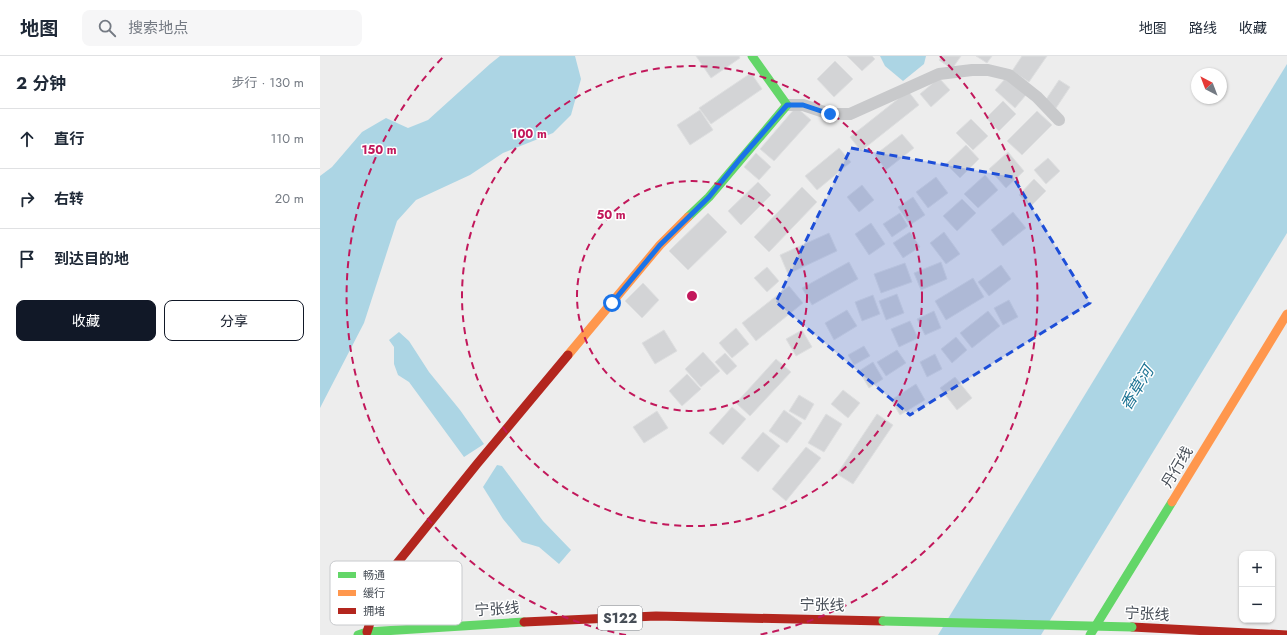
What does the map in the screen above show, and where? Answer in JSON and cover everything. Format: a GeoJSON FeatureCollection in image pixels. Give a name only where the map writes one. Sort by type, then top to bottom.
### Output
{"type":"FeatureCollection","features":[{"type":"Feature","properties":{"kind":"main road"},"geometry":{"type":"LineString","coordinates":[[399,561],[477,464],[660,245],[709,197],[787,105],[752,56]]}},
{"type":"Feature","properties":{"kind":"main road","name":"丹行线"},"geometry":{"type":"LineString","coordinates":[[1090,635],[1287,314]]}},
{"type":"Feature","properties":{"kind":"main road","name":"宁张线"},"geometry":{"type":"LineString","coordinates":[[362,634],[500,623],[656,616],[1132,627],[1287,635]]}},
{"type":"Feature","properties":{"kind":"street"},"geometry":{"type":"LineString","coordinates":[[787,105],[803,105],[830,114],[850,114],[939,74],[972,70],[988,70],[1009,75],[1037,97],[1059,120]]}},
{"type":"Feature","properties":{"kind":"highlighted area"},"geometry":{"type":"Polygon","coordinates":[[[851,148],[1013,177],[1090,303],[910,415],[776,302],[851,148]]]}},
{"type":"Feature","properties":{"kind":"water"},"geometry":{"type":"Polygon","coordinates":[[[500,56],[575,56],[581,79],[571,115],[553,133],[503,153],[470,175],[416,200],[397,221],[364,323],[320,408],[320,176],[332,167],[362,132],[386,118],[408,128],[428,120],[500,56]]]}},
{"type":"Feature","properties":{"kind":"water"},"geometry":{"type":"Polygon","coordinates":[[[880,56],[926,56],[924,64],[903,81],[885,66],[880,56]]]}},
{"type":"Feature","properties":{"kind":"water","name":"香草河"},"geometry":{"type":"Polygon","coordinates":[[[1287,64],[1287,233],[1041,635],[938,635],[1287,64]]]}},
{"type":"Feature","properties":{"kind":"water"},"geometry":{"type":"Polygon","coordinates":[[[399,332],[409,341],[429,372],[460,410],[484,444],[464,457],[409,382],[398,375],[394,364],[394,347],[389,340],[399,332]]]}},
{"type":"Feature","properties":{"kind":"water"},"geometry":{"type":"Polygon","coordinates":[[[497,465],[502,466],[543,521],[571,550],[559,564],[539,547],[522,542],[503,519],[483,487],[497,465]]]}},
{"type":"Feature","properties":{"kind":"building"},"geometry":{"type":"Polygon","coordinates":[[[696,56],[739,56],[740,58],[711,78],[696,56]]]}},
{"type":"Feature","properties":{"kind":"building"},"geometry":{"type":"Polygon","coordinates":[[[847,56],[872,56],[875,59],[862,71],[847,56]]]}},
{"type":"Feature","properties":{"kind":"building"},"geometry":{"type":"Polygon","coordinates":[[[942,56],[961,56],[952,69],[939,60],[942,56]]]}},
{"type":"Feature","properties":{"kind":"building"},"geometry":{"type":"Polygon","coordinates":[[[976,56],[992,56],[987,63],[976,56]]]}},
{"type":"Feature","properties":{"kind":"building"},"geometry":{"type":"Polygon","coordinates":[[[1022,56],[1047,56],[1029,82],[1012,71],[1022,56]]]}},
{"type":"Feature","properties":{"kind":"building"},"geometry":{"type":"Polygon","coordinates":[[[835,61],[853,79],[834,97],[817,79],[835,61]]]}},
{"type":"Feature","properties":{"kind":"building"},"geometry":{"type":"Polygon","coordinates":[[[751,73],[762,89],[711,124],[699,108],[751,73]]]}},
{"type":"Feature","properties":{"kind":"building"},"geometry":{"type":"Polygon","coordinates":[[[939,78],[950,90],[931,107],[920,94],[939,78]]]}},
{"type":"Feature","properties":{"kind":"building"},"geometry":{"type":"Polygon","coordinates":[[[1006,78],[1026,95],[1015,108],[995,90],[1006,78]]]}},
{"type":"Feature","properties":{"kind":"building"},"geometry":{"type":"Polygon","coordinates":[[[1059,80],[1070,87],[1056,108],[1045,101],[1059,80]]]}},
{"type":"Feature","properties":{"kind":"building"},"geometry":{"type":"Polygon","coordinates":[[[908,91],[919,105],[861,151],[850,137],[908,91]]]}},
{"type":"Feature","properties":{"kind":"building"},"geometry":{"type":"Polygon","coordinates":[[[1003,101],[1016,114],[999,131],[986,118],[1003,101]]]}},
{"type":"Feature","properties":{"kind":"building"},"geometry":{"type":"Polygon","coordinates":[[[796,107],[811,120],[774,161],[760,149],[796,107]]]}},
{"type":"Feature","properties":{"kind":"building"},"geometry":{"type":"Polygon","coordinates":[[[700,110],[713,130],[690,145],[677,125],[700,110]]]}},
{"type":"Feature","properties":{"kind":"building"},"geometry":{"type":"Polygon","coordinates":[[[1037,111],[1052,125],[1022,155],[1007,141],[1037,111]]]}},
{"type":"Feature","properties":{"kind":"building"},"geometry":{"type":"Polygon","coordinates":[[[971,119],[988,136],[973,150],[956,133],[971,119]]]}},
{"type":"Feature","properties":{"kind":"building"},"geometry":{"type":"Polygon","coordinates":[[[902,134],[914,148],[886,170],[875,155],[902,134]]]}},
{"type":"Feature","properties":{"kind":"building"},"geometry":{"type":"Polygon","coordinates":[[[966,145],[979,159],[960,178],[946,164],[966,145]]]}},
{"type":"Feature","properties":{"kind":"building"},"geometry":{"type":"Polygon","coordinates":[[[839,148],[851,162],[817,190],[805,176],[839,148]]]}},
{"type":"Feature","properties":{"kind":"building"},"geometry":{"type":"Polygon","coordinates":[[[1008,152],[1024,171],[1006,188],[989,169],[1008,152]]]}},
{"type":"Feature","properties":{"kind":"building"},"geometry":{"type":"Polygon","coordinates":[[[756,153],[771,167],[759,180],[744,167],[756,153]]]}},
{"type":"Feature","properties":{"kind":"building"},"geometry":{"type":"Polygon","coordinates":[[[1048,158],[1060,171],[1046,184],[1034,170],[1048,158]]]}},
{"type":"Feature","properties":{"kind":"building"},"geometry":{"type":"Polygon","coordinates":[[[985,175],[998,190],[978,208],[964,194],[985,175]]]}},
{"type":"Feature","properties":{"kind":"building"},"geometry":{"type":"Polygon","coordinates":[[[936,177],[948,193],[928,208],[916,192],[936,177]]]}},
{"type":"Feature","properties":{"kind":"building"},"geometry":{"type":"Polygon","coordinates":[[[1034,179],[1046,191],[1031,206],[1019,195],[1034,179]]]}},
{"type":"Feature","properties":{"kind":"building"},"geometry":{"type":"Polygon","coordinates":[[[758,182],[771,195],[741,225],[728,211],[758,182]]]}},
{"type":"Feature","properties":{"kind":"building"},"geometry":{"type":"Polygon","coordinates":[[[862,185],[874,200],[859,212],[847,197],[862,185]]]}},
{"type":"Feature","properties":{"kind":"building"},"geometry":{"type":"Polygon","coordinates":[[[802,187],[817,202],[769,252],[754,237],[802,187]]]}},
{"type":"Feature","properties":{"kind":"building"},"geometry":{"type":"Polygon","coordinates":[[[913,197],[925,215],[910,225],[898,207],[913,197]]]}},
{"type":"Feature","properties":{"kind":"building"},"geometry":{"type":"Polygon","coordinates":[[[962,199],[976,213],[957,231],[943,216],[962,199]]]}},
{"type":"Feature","properties":{"kind":"building"},"geometry":{"type":"Polygon","coordinates":[[[1013,212],[1026,228],[1003,246],[991,230],[1013,212]]]}},
{"type":"Feature","properties":{"kind":"building"},"geometry":{"type":"Polygon","coordinates":[[[708,213],[727,232],[688,270],[669,251],[708,213]]]}},
{"type":"Feature","properties":{"kind":"building"},"geometry":{"type":"Polygon","coordinates":[[[900,213],[908,226],[892,237],[883,224],[900,213]]]}},
{"type":"Feature","properties":{"kind":"building"},"geometry":{"type":"Polygon","coordinates":[[[871,223],[885,244],[869,255],[855,234],[871,223]]]}},
{"type":"Feature","properties":{"kind":"building"},"geometry":{"type":"Polygon","coordinates":[[[910,232],[920,247],[903,258],[893,243],[910,232]]]}},
{"type":"Feature","properties":{"kind":"building"},"geometry":{"type":"Polygon","coordinates":[[[944,232],[960,254],[946,264],[930,243],[944,232]]]}},
{"type":"Feature","properties":{"kind":"building"},"geometry":{"type":"Polygon","coordinates":[[[829,233],[837,251],[788,274],[780,255],[829,233]]]}},
{"type":"Feature","properties":{"kind":"building"},"geometry":{"type":"Polygon","coordinates":[[[849,262],[858,279],[812,305],[802,288],[849,262]]]}},
{"type":"Feature","properties":{"kind":"building"},"geometry":{"type":"Polygon","coordinates":[[[941,262],[947,279],[921,290],[914,273],[941,262]]]}},
{"type":"Feature","properties":{"kind":"building"},"geometry":{"type":"Polygon","coordinates":[[[905,263],[912,282],[881,293],[874,274],[905,263]]]}},
{"type":"Feature","properties":{"kind":"building"},"geometry":{"type":"Polygon","coordinates":[[[1001,265],[1011,279],[989,296],[978,282],[1001,265]]]}},
{"type":"Feature","properties":{"kind":"building"},"geometry":{"type":"Polygon","coordinates":[[[767,267],[779,281],[767,292],[754,278],[767,267]]]}},
{"type":"Feature","properties":{"kind":"building"},"geometry":{"type":"Polygon","coordinates":[[[973,278],[984,297],[946,320],[935,301],[973,278]]]}},
{"type":"Feature","properties":{"kind":"building"},"geometry":{"type":"Polygon","coordinates":[[[643,283],[659,300],[642,318],[625,301],[643,283]]]}},
{"type":"Feature","properties":{"kind":"building"},"geometry":{"type":"Polygon","coordinates":[[[789,286],[803,303],[756,341],[742,323],[789,286]]]}},
{"type":"Feature","properties":{"kind":"building"},"geometry":{"type":"Polygon","coordinates":[[[897,294],[904,313],[886,320],[879,301],[897,294]]]}},
{"type":"Feature","properties":{"kind":"building"},"geometry":{"type":"Polygon","coordinates":[[[873,295],[880,314],[862,321],[855,302],[873,295]]]}},
{"type":"Feature","properties":{"kind":"building"},"geometry":{"type":"Polygon","coordinates":[[[1009,300],[1018,317],[1003,325],[994,308],[1009,300]]]}},
{"type":"Feature","properties":{"kind":"building"},"geometry":{"type":"Polygon","coordinates":[[[847,310],[857,326],[834,340],[825,323],[847,310]]]}},
{"type":"Feature","properties":{"kind":"building"},"geometry":{"type":"Polygon","coordinates":[[[934,311],[941,328],[925,335],[917,319],[934,311]]]}},
{"type":"Feature","properties":{"kind":"building"},"geometry":{"type":"Polygon","coordinates":[[[988,311],[1000,326],[972,348],[960,333],[988,311]]]}},
{"type":"Feature","properties":{"kind":"building"},"geometry":{"type":"Polygon","coordinates":[[[910,321],[918,338],[899,347],[891,329],[910,321]]]}},
{"type":"Feature","properties":{"kind":"building"},"geometry":{"type":"Polygon","coordinates":[[[736,328],[749,344],[732,358],[719,343],[736,328]]]}},
{"type":"Feature","properties":{"kind":"building"},"geometry":{"type":"Polygon","coordinates":[[[664,330],[677,351],[655,364],[642,343],[664,330]]]}},
{"type":"Feature","properties":{"kind":"building"},"geometry":{"type":"Polygon","coordinates":[[[802,330],[812,347],[796,356],[786,339],[802,330]]]}},
{"type":"Feature","properties":{"kind":"building"},"geometry":{"type":"Polygon","coordinates":[[[956,337],[967,350],[952,363],[941,349],[956,337]]]}},
{"type":"Feature","properties":{"kind":"building"},"geometry":{"type":"Polygon","coordinates":[[[864,346],[870,356],[854,365],[848,355],[864,346]]]}},
{"type":"Feature","properties":{"kind":"building"},"geometry":{"type":"Polygon","coordinates":[[[897,350],[906,363],[886,376],[877,362],[897,350]]]}},
{"type":"Feature","properties":{"kind":"building"},"geometry":{"type":"Polygon","coordinates":[[[703,352],[720,371],[701,387],[685,369],[703,352]]]}},
{"type":"Feature","properties":{"kind":"building"},"geometry":{"type":"Polygon","coordinates":[[[725,353],[737,366],[727,375],[715,362],[725,353]]]}},
{"type":"Feature","properties":{"kind":"building"},"geometry":{"type":"Polygon","coordinates":[[[935,354],[942,369],[927,377],[920,362],[935,354]]]}},
{"type":"Feature","properties":{"kind":"building"},"geometry":{"type":"Polygon","coordinates":[[[776,359],[791,372],[750,416],[736,403],[776,359]]]}},
{"type":"Feature","properties":{"kind":"building"},"geometry":{"type":"Polygon","coordinates":[[[873,362],[883,379],[869,388],[859,371],[873,362]]]}},
{"type":"Feature","properties":{"kind":"building"},"geometry":{"type":"Polygon","coordinates":[[[687,374],[701,389],[682,406],[669,391],[687,374]]]}},
{"type":"Feature","properties":{"kind":"building"},"geometry":{"type":"Polygon","coordinates":[[[955,377],[972,398],[957,410],[940,388],[955,377]]]}},
{"type":"Feature","properties":{"kind":"building"},"geometry":{"type":"Polygon","coordinates":[[[916,384],[925,400],[900,415],[891,400],[916,384]]]}},
{"type":"Feature","properties":{"kind":"building"},"geometry":{"type":"Polygon","coordinates":[[[843,390],[860,403],[848,418],[831,404],[843,390]]]}},
{"type":"Feature","properties":{"kind":"building"},"geometry":{"type":"Polygon","coordinates":[[[799,395],[814,404],[805,420],[789,411],[799,395]]]}},
{"type":"Feature","properties":{"kind":"building"},"geometry":{"type":"Polygon","coordinates":[[[732,407],[746,419],[723,445],[709,433],[732,407]]]}},
{"type":"Feature","properties":{"kind":"building"},"geometry":{"type":"Polygon","coordinates":[[[784,410],[802,423],[787,443],[769,431],[784,410]]]}},
{"type":"Feature","properties":{"kind":"building"},"geometry":{"type":"Polygon","coordinates":[[[657,411],[668,428],[644,443],[633,427],[657,411]]]}},
{"type":"Feature","properties":{"kind":"building"},"geometry":{"type":"Polygon","coordinates":[[[826,414],[842,424],[824,452],[808,443],[826,414]]]}},
{"type":"Feature","properties":{"kind":"building"},"geometry":{"type":"Polygon","coordinates":[[[877,414],[893,425],[853,484],[837,474],[877,414]]]}},
{"type":"Feature","properties":{"kind":"building"},"geometry":{"type":"Polygon","coordinates":[[[763,432],[780,446],[758,472],[741,458],[763,432]]]}},
{"type":"Feature","properties":{"kind":"building"},"geometry":{"type":"Polygon","coordinates":[[[806,447],[821,458],[786,501],[772,489],[806,447]]]}},
{"type":"Feature","properties":{"kind":"traffic: fast"},"geometry":{"type":"LineString","coordinates":[[688,217],[709,197],[787,105],[752,56]]}},
{"type":"Feature","properties":{"kind":"traffic: fast"},"geometry":{"type":"LineString","coordinates":[[1090,635],[1172,502]]}},
{"type":"Feature","properties":{"kind":"traffic: fast"},"geometry":{"type":"LineString","coordinates":[[883,621],[1132,627]]}},
{"type":"Feature","properties":{"kind":"traffic: fast"},"geometry":{"type":"LineString","coordinates":[[358,635],[367,632],[524,622]]}},
{"type":"Feature","properties":{"kind":"traffic: slow"},"geometry":{"type":"LineString","coordinates":[[568,355],[660,245],[688,217]]}},
{"type":"Feature","properties":{"kind":"traffic: slow"},"geometry":{"type":"LineString","coordinates":[[1172,502],[1287,314]]}},
{"type":"Feature","properties":{"kind":"traffic: jam"},"geometry":{"type":"LineString","coordinates":[[399,561],[568,355]]}},
{"type":"Feature","properties":{"kind":"traffic: jam"},"geometry":{"type":"LineString","coordinates":[[524,622],[656,616],[883,621]]}},
{"type":"Feature","properties":{"kind":"traffic: jam"},"geometry":{"type":"LineString","coordinates":[[367,632],[369,625]]}},
{"type":"Feature","properties":{"kind":"traffic: jam"},"geometry":{"type":"LineString","coordinates":[[1132,627],[1287,635]]}},
{"type":"Feature","properties":{"kind":"route"},"geometry":{"type":"LineString","coordinates":[[612,303],[660,245],[709,197],[787,105],[803,105],[830,114]]}}]}
